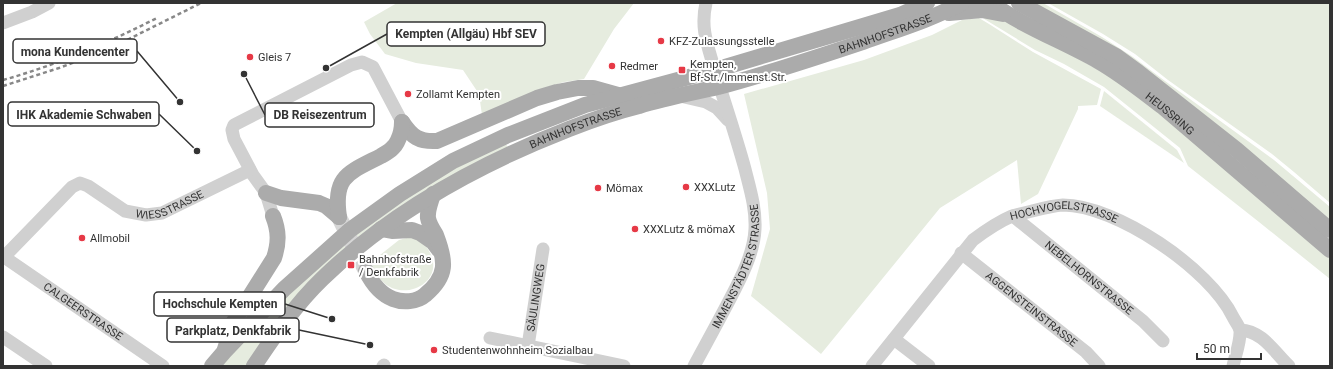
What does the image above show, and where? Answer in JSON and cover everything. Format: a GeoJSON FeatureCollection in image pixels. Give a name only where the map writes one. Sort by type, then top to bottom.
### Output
{"type":"FeatureCollection","features":[{"type":"Feature","properties":{"kind":"main road","name":"BAHNHOFSTRASSE"},"geometry":{"type":"LineString","coordinates":[[212,366],[284,289],[350,230],[400,194],[453,161],[508,135],[585,104],[715,70],[900,15],[962,3]]}},
{"type":"Feature","properties":{"kind":"main road","name":"HEUSSRING"},"geometry":{"type":"LineString","coordinates":[[991,3],[1008,15],[1099,61],[1138,87],[1330,250]]}},
{"type":"Feature","properties":{"kind":"main road","name":"HEUSSRING"},"geometry":{"type":"LineString","coordinates":[[1018,3],[1116,56],[1138,72],[1237,150],[1330,230]]}},
{"type":"Feature","properties":{"kind":"main road","name":"BAHNHOFSTRASSE"},"geometry":{"type":"LineString","coordinates":[[254,366],[304,298],[344,259],[381,229],[433,194],[495,161],[552,136],[606,115],[766,73],[813,59],[909,26],[932,9]]}},
{"type":"Feature","properties":{"kind":"main road"},"geometry":{"type":"LineString","coordinates":[[932,9],[982,10],[1008,15]]}},
{"type":"Feature","properties":{"kind":"main road"},"geometry":{"type":"LineString","coordinates":[[402,122],[409,133],[414,136],[429,141],[437,141],[537,98],[557,92],[578,88],[593,88],[619,95]]}},
{"type":"Feature","properties":{"kind":"main road"},"geometry":{"type":"LineString","coordinates":[[266,193],[281,198],[319,203],[326,206],[339,217],[336,203],[338,190],[342,181],[347,175],[391,150],[398,141],[402,122]]}},
{"type":"Feature","properties":{"kind":"main road"},"geometry":{"type":"LineString","coordinates":[[366,271],[371,282],[379,291],[389,298],[399,301],[410,301],[422,298],[434,288],[441,276],[444,266],[443,254],[428,218],[428,208],[433,194]]}},
{"type":"Feature","properties":{"kind":"main road"},"geometry":{"type":"LineString","coordinates":[[224,352],[226,341],[233,323],[274,258],[278,247],[278,235],[274,216]]}},
{"type":"Feature","properties":{"kind":"main road"},"geometry":{"type":"LineString","coordinates":[[381,229],[392,231],[412,230],[420,233],[433,242],[443,254]]}},
{"type":"Feature","properties":{"kind":"street"},"geometry":{"type":"LineString","coordinates":[[3,23],[32,12],[49,3]]}},
{"type":"Feature","properties":{"kind":"street"},"geometry":{"type":"LineString","coordinates":[[706,3],[703,16],[705,38],[715,70]]}},
{"type":"Feature","properties":{"kind":"street"},"geometry":{"type":"LineString","coordinates":[[274,216],[266,193],[250,170],[232,134],[234,125],[351,65],[362,62],[373,67],[402,122]]}},
{"type":"Feature","properties":{"kind":"street","name":"IMMENSTÄDTER STRASSE"},"geometry":{"type":"LineString","coordinates":[[694,366],[721,318],[742,275],[751,251],[756,230],[754,206],[740,150],[715,70]]}},
{"type":"Feature","properties":{"kind":"street"},"geometry":{"type":"LineString","coordinates":[[680,96],[706,102],[717,108],[732,125]]}},
{"type":"Feature","properties":{"kind":"street","name":"WIESSTRASSE"},"geometry":{"type":"LineString","coordinates":[[4,257],[76,184],[88,186],[125,211],[146,215],[162,213],[250,170]]}},
{"type":"Feature","properties":{"kind":"street","name":"HOCHVOGELSTRASSE"},"geometry":{"type":"LineString","coordinates":[[872,366],[973,240],[992,227],[1013,216],[1047,207],[1064,205],[1113,217],[1174,254],[1197,272],[1221,297],[1240,330]]}},
{"type":"Feature","properties":{"kind":"street","name":"NEBELHORNSTRASSE"},"geometry":{"type":"LineString","coordinates":[[1013,216],[1142,321],[1163,341]]}},
{"type":"Feature","properties":{"kind":"street","name":"SÄULINGWEG"},"geometry":{"type":"LineString","coordinates":[[528,346],[543,249]]}},
{"type":"Feature","properties":{"kind":"street","name":"AGGENSTEINSTRASSE"},"geometry":{"type":"LineString","coordinates":[[961,254],[1086,352],[1099,366]]}},
{"type":"Feature","properties":{"kind":"street","name":"CALGEERSTRASSE"},"geometry":{"type":"LineString","coordinates":[[4,257],[163,366]]}},
{"type":"Feature","properties":{"kind":"street"},"geometry":{"type":"LineString","coordinates":[[1232,366],[1238,347],[1240,330],[1248,330],[1257,335],[1269,344],[1289,366]]}},
{"type":"Feature","properties":{"kind":"street"},"geometry":{"type":"LineString","coordinates":[[3,338],[46,366]]}},
{"type":"Feature","properties":{"kind":"street"},"geometry":{"type":"LineString","coordinates":[[490,338],[624,366]]}},
{"type":"Feature","properties":{"kind":"street"},"geometry":{"type":"LineString","coordinates":[[894,339],[929,366]]}},
{"type":"Feature","properties":{"kind":"shaded area"},"geometry":{"type":"Polygon","coordinates":[[[397,3],[634,3],[614,29],[584,79],[564,82],[544,88],[482,115],[479,94],[463,70],[416,63],[385,54],[370,34],[364,22],[397,3]]]}},
{"type":"Feature","properties":{"kind":"shaded area"},"geometry":{"type":"Polygon","coordinates":[[[1033,3],[1043,3],[1102,37],[1133,57],[1274,160],[1330,207],[1330,224],[1033,3]]]}},
{"type":"Feature","properties":{"kind":"shaded area"},"geometry":{"type":"Polygon","coordinates":[[[1048,3],[1330,3],[1330,203],[1272,154],[1168,80],[1135,54],[1048,3]]]}},
{"type":"Feature","properties":{"kind":"shaded area"},"geometry":{"type":"Polygon","coordinates":[[[983,13],[1020,26],[1134,90],[1330,255],[1330,279],[1188,166],[1180,148],[1104,87],[1064,64],[1035,50],[981,17],[983,13]]]}},
{"type":"Feature","properties":{"kind":"shaded area"},"geometry":{"type":"Polygon","coordinates":[[[979,18],[1033,52],[1101,89],[1097,105],[1078,106],[1078,109],[1038,194],[1021,204],[1017,160],[940,208],[821,354],[751,296],[770,229],[767,193],[744,94],[864,60],[932,35],[962,20],[979,18]]]}},
{"type":"Feature","properties":{"kind":"shaded area"},"geometry":{"type":"Polygon","coordinates":[[[1104,91],[1177,150],[1184,163],[1100,106],[1104,91]]]}},
{"type":"Feature","properties":{"kind":"shaded area"},"geometry":{"type":"Polygon","coordinates":[[[504,141],[509,149],[394,214],[247,366],[221,366],[288,293],[351,235],[403,198],[504,141]]]}},
{"type":"Feature","properties":{"kind":"shaded area"},"geometry":{"type":"Polygon","coordinates":[[[410,237],[426,246],[433,262],[432,272],[428,280],[411,290],[391,288],[382,281],[370,263],[399,240],[410,237]]]}},
{"type":"Feature","properties":{"kind":"tunnel"},"geometry":{"type":"LineString","coordinates":[[339,217],[366,271]]}},
{"type":"Feature","properties":{"kind":"railway"},"geometry":{"type":"LineString","coordinates":[[3,86],[59,68],[107,50],[201,3]]}},
{"type":"Feature","properties":{"kind":"railway"},"geometry":{"type":"LineString","coordinates":[[3,80],[43,68],[82,53],[157,18]]}},
{"type":"Feature","properties":{"kind":"place","name":"KFZ-Zulassungsstelle"},"geometry":{"type":"Point","coordinates":[661,41]}},
{"type":"Feature","properties":{"kind":"place","name":"Gleis 7"},"geometry":{"type":"Point","coordinates":[250,57]}},
{"type":"Feature","properties":{"kind":"place","name":"Redmer"},"geometry":{"type":"Point","coordinates":[612,66]}},
{"type":"Feature","properties":{"kind":"place","name":"Kempten (Allgäu) Hbf SEV"},"geometry":{"type":"Point","coordinates":[326,68]}},
{"type":"Feature","properties":{"kind":"place","name":"Kempten, Bf-Str./Immenst.Str."},"geometry":{"type":"Point","coordinates":[682,70]}},
{"type":"Feature","properties":{"kind":"place","name":"DB Reisezentrum"},"geometry":{"type":"Point","coordinates":[244,74]}},
{"type":"Feature","properties":{"kind":"place","name":"Zollamt Kempten"},"geometry":{"type":"Point","coordinates":[408,94]}},
{"type":"Feature","properties":{"kind":"place","name":"mona Kundencenter"},"geometry":{"type":"Point","coordinates":[180,102]}},
{"type":"Feature","properties":{"kind":"place","name":"IHK Akademie Schwaben"},"geometry":{"type":"Point","coordinates":[197,151]}},
{"type":"Feature","properties":{"kind":"place","name":"XXXLutz"},"geometry":{"type":"Point","coordinates":[686,187]}},
{"type":"Feature","properties":{"kind":"place","name":"Mömax"},"geometry":{"type":"Point","coordinates":[598,188]}},
{"type":"Feature","properties":{"kind":"place","name":"XXXLutz & mömaX"},"geometry":{"type":"Point","coordinates":[635,229]}},
{"type":"Feature","properties":{"kind":"place","name":"Allmobil"},"geometry":{"type":"Point","coordinates":[82,238]}},
{"type":"Feature","properties":{"kind":"place","name":"Bahnhofstraße / Denkfabrik"},"geometry":{"type":"Point","coordinates":[351,265]}},
{"type":"Feature","properties":{"kind":"place","name":"Hochschule Kempten"},"geometry":{"type":"Point","coordinates":[332,319]}},
{"type":"Feature","properties":{"kind":"place","name":"Parkplatz, Denkfabrik"},"geometry":{"type":"Point","coordinates":[370,345]}},
{"type":"Feature","properties":{"kind":"place","name":"Studentenwohnheim Sozialbau"},"geometry":{"type":"Point","coordinates":[434,350]}}]}
